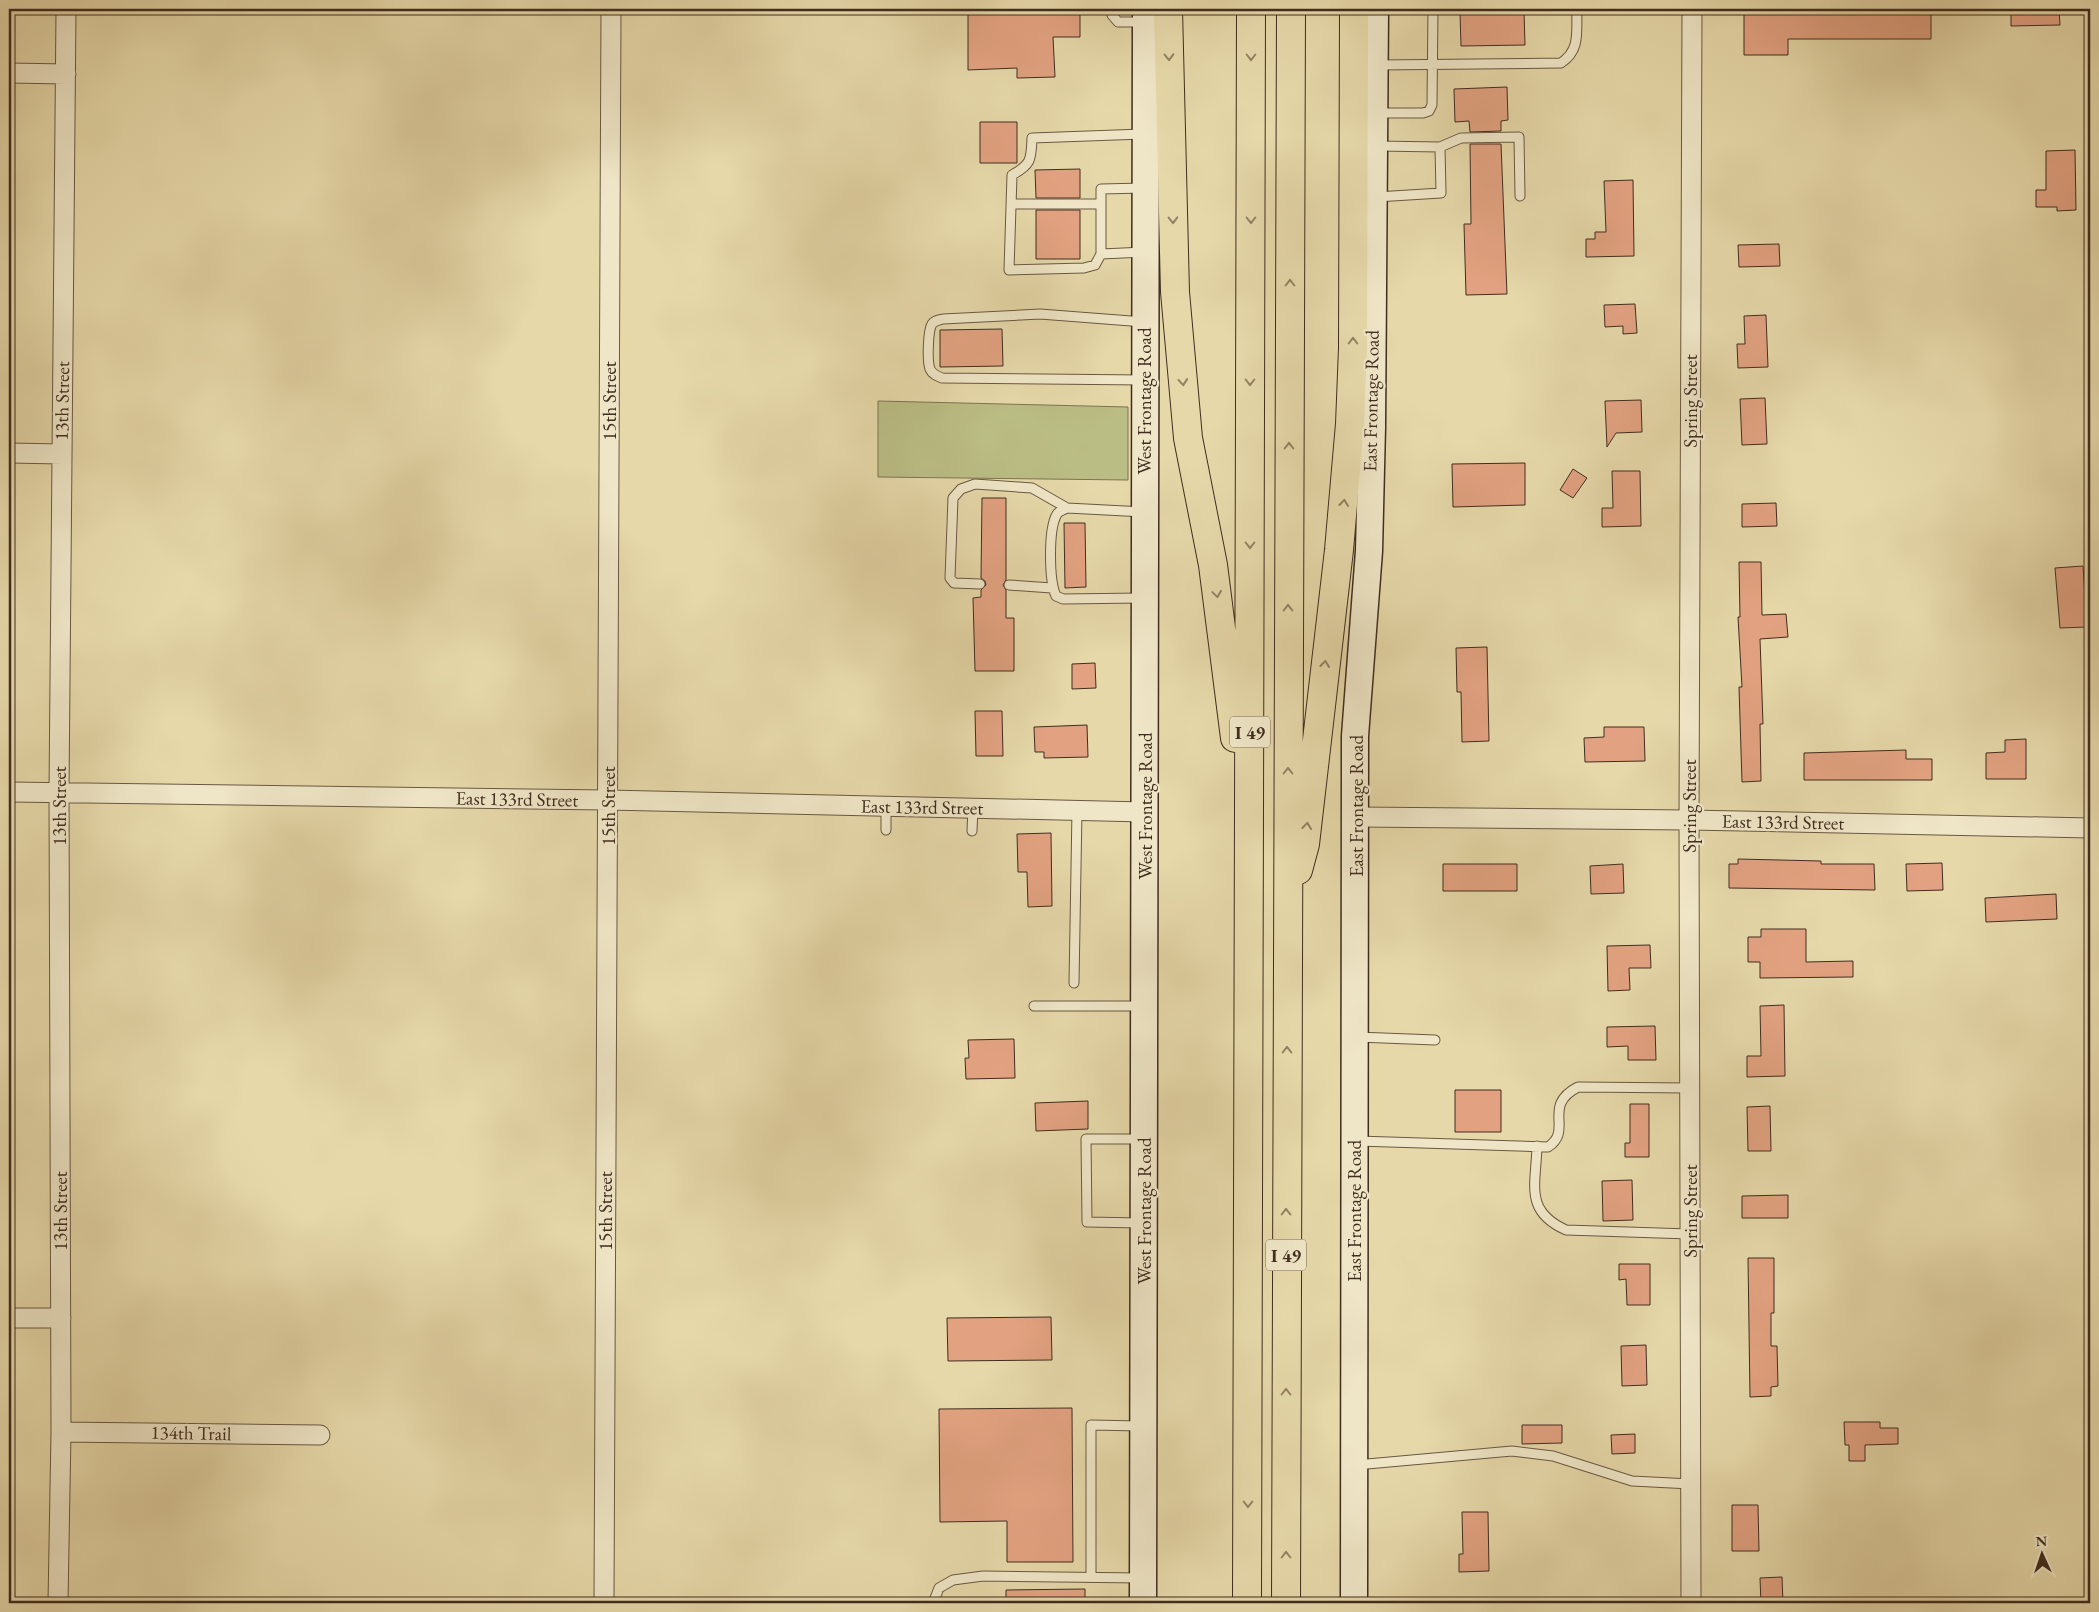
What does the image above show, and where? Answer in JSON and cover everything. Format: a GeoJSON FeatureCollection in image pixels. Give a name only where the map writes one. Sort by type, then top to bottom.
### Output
{"type":"FeatureCollection","features":[{"type":"Feature","properties":{"kind":"highway","name":"I 49"},"geometry":{"type":"LineString","coordinates":[[1247,1603],[1251,9]]}},
{"type":"Feature","properties":{"kind":"highway","name":"I 49"},"geometry":{"type":"LineString","coordinates":[[1286,1603],[1291,9]]}},
{"type":"Feature","properties":{"kind":"highway"},"geometry":{"type":"LineString","coordinates":[[1287,907],[1305,844],[1348,466],[1353,348],[1354,9]]}},
{"type":"Feature","properties":{"kind":"highway"},"geometry":{"type":"LineString","coordinates":[[1153,13],[1188,438],[1213,564],[1250,849]]}},
{"type":"Feature","properties":{"kind":"street","name":"13th Street"},"geometry":{"type":"LineString","coordinates":[[58,1603],[61,1432],[59,793],[66,9]]}},
{"type":"Feature","properties":{"kind":"street","name":"15th Street"},"geometry":{"type":"LineString","coordinates":[[604,1603],[611,9]]}},
{"type":"Feature","properties":{"kind":"street","name":"East Frontage Road"},"geometry":{"type":"LineString","coordinates":[[1354,1603],[1355,736],[1368,560],[1372,427],[1375,9]]}},
{"type":"Feature","properties":{"kind":"street","name":"Spring Street"},"geometry":{"type":"LineString","coordinates":[[1691,1603],[1689,820],[1692,9]]}},
{"type":"Feature","properties":{"kind":"street","name":"West Frontage Road"},"geometry":{"type":"LineString","coordinates":[[1143,1603],[1145,134],[1153,13]]}},
{"type":"Feature","properties":{"kind":"street"},"geometry":{"type":"LineString","coordinates":[[9,73],[66,74]]}},
{"type":"Feature","properties":{"kind":"street"},"geometry":{"type":"LineString","coordinates":[[9,452],[62,454]]}},
{"type":"Feature","properties":{"kind":"street","name":"East 133rd Street"},"geometry":{"type":"LineString","coordinates":[[9,792],[608,800],[1145,812]]}},
{"type":"Feature","properties":{"kind":"street","name":"East 133rd Street"},"geometry":{"type":"LineString","coordinates":[[1356,817],[1689,820],[2090,828]]}},
{"type":"Feature","properties":{"kind":"street"},"geometry":{"type":"LineString","coordinates":[[9,1318],[61,1318]]}},
{"type":"Feature","properties":{"kind":"street","name":"134th Trail"},"geometry":{"type":"LineString","coordinates":[[61,1432],[320,1435]]}},
{"type":"Feature","properties":{"kind":"lane"},"geometry":{"type":"LineString","coordinates":[[1112,9],[1112,15],[1118,22],[1153,13]]}},
{"type":"Feature","properties":{"kind":"lane"},"geometry":{"type":"LineString","coordinates":[[1375,114],[1423,113],[1429,111],[1432,105],[1433,9]]}},
{"type":"Feature","properties":{"kind":"lane"},"geometry":{"type":"LineString","coordinates":[[1374,65],[1561,63],[1570,58],[1576,48],[1577,9]]}},
{"type":"Feature","properties":{"kind":"lane"},"geometry":{"type":"LineString","coordinates":[[1145,134],[1032,138],[1031,160],[1025,168],[1012,175],[1009,270],[1084,268],[1095,265],[1101,254],[1101,188],[1145,188]]}},
{"type":"Feature","properties":{"kind":"lane"},"geometry":{"type":"LineString","coordinates":[[1374,146],[1440,147],[1461,138],[1519,137],[1520,196]]}},
{"type":"Feature","properties":{"kind":"lane"},"geometry":{"type":"LineString","coordinates":[[1374,197],[1441,193],[1440,147]]}},
{"type":"Feature","properties":{"kind":"lane"},"geometry":{"type":"LineString","coordinates":[[1011,204],[1101,204]]}},
{"type":"Feature","properties":{"kind":"lane"},"geometry":{"type":"LineString","coordinates":[[1101,254],[1145,252]]}},
{"type":"Feature","properties":{"kind":"lane"},"geometry":{"type":"LineString","coordinates":[[1144,322],[1040,314],[943,319],[935,321],[931,325],[929,336],[929,368],[934,375],[942,378],[1144,380]]}},
{"type":"Feature","properties":{"kind":"lane"},"geometry":{"type":"LineString","coordinates":[[980,584],[954,583],[950,578],[953,498],[961,489],[975,484],[1032,488],[1067,508],[1144,512]]}},
{"type":"Feature","properties":{"kind":"lane"},"geometry":{"type":"LineString","coordinates":[[1067,508],[1058,512],[1053,524],[1052,588],[1056,596],[1064,599],[1144,598]]}},
{"type":"Feature","properties":{"kind":"lane"},"geometry":{"type":"LineString","coordinates":[[1009,584],[1052,588]]}},
{"type":"Feature","properties":{"kind":"lane"},"geometry":{"type":"LineString","coordinates":[[886,806],[886,830]]}},
{"type":"Feature","properties":{"kind":"lane"},"geometry":{"type":"LineString","coordinates":[[972,831],[973,808]]}},
{"type":"Feature","properties":{"kind":"lane"},"geometry":{"type":"LineString","coordinates":[[1074,982],[1077,810]]}},
{"type":"Feature","properties":{"kind":"lane"},"geometry":{"type":"LineString","coordinates":[[1034,1006],[1145,1006]]}},
{"type":"Feature","properties":{"kind":"lane"},"geometry":{"type":"LineString","coordinates":[[1354,1037],[1435,1040]]}},
{"type":"Feature","properties":{"kind":"lane"},"geometry":{"type":"LineString","coordinates":[[1355,1141],[1548,1147],[1556,1142],[1560,1104],[1565,1094],[1578,1087],[1690,1088]]}},
{"type":"Feature","properties":{"kind":"lane"},"geometry":{"type":"LineString","coordinates":[[1144,1139],[1086,1139],[1087,1222],[1144,1223]]}},
{"type":"Feature","properties":{"kind":"lane"},"geometry":{"type":"LineString","coordinates":[[1537,1146],[1536,1201],[1540,1212],[1552,1223],[1566,1230],[1690,1234]]}},
{"type":"Feature","properties":{"kind":"lane"},"geometry":{"type":"LineString","coordinates":[[1091,1577],[1091,1425],[1144,1426]]}},
{"type":"Feature","properties":{"kind":"lane"},"geometry":{"type":"LineString","coordinates":[[1354,1465],[1512,1450],[1553,1456],[1632,1481],[1691,1484]]}},
{"type":"Feature","properties":{"kind":"lane"},"geometry":{"type":"LineString","coordinates":[[933,1603],[939,1588],[953,1580],[983,1576],[1143,1578]]}},
{"type":"Feature","properties":{"kind":"green space"},"geometry":{"type":"Polygon","coordinates":[[[878,401],[1128,407],[1128,480],[878,477],[878,401]]]}},
{"type":"Feature","properties":{"kind":"building"},"geometry":{"type":"Polygon","coordinates":[[[1744,9],[1931,9],[1931,39],[1788,39],[1788,55],[1744,55],[1744,9]]]}},
{"type":"Feature","properties":{"kind":"building"},"geometry":{"type":"Polygon","coordinates":[[[2011,9],[2059,9],[2060,25],[2011,26],[2011,9]]]}},
{"type":"Feature","properties":{"kind":"building"},"geometry":{"type":"Polygon","coordinates":[[[1080,12],[1080,37],[1053,37],[1055,77],[1017,78],[1017,68],[968,70],[968,14],[1080,12]]]}},
{"type":"Feature","properties":{"kind":"building"},"geometry":{"type":"Polygon","coordinates":[[[1524,12],[1525,45],[1461,46],[1460,13],[1524,12]]]}},
{"type":"Feature","properties":{"kind":"building"},"geometry":{"type":"Polygon","coordinates":[[[1507,87],[1508,120],[1501,121],[1501,131],[1470,132],[1469,121],[1455,122],[1454,89],[1507,87]]]}},
{"type":"Feature","properties":{"kind":"building"},"geometry":{"type":"Polygon","coordinates":[[[980,122],[1017,122],[1017,163],[980,163],[980,122]]]}},
{"type":"Feature","properties":{"kind":"building"},"geometry":{"type":"Polygon","coordinates":[[[1470,144],[1501,144],[1507,294],[1466,295],[1464,224],[1471,224],[1470,144]]]}},
{"type":"Feature","properties":{"kind":"building"},"geometry":{"type":"Polygon","coordinates":[[[2075,150],[2076,210],[2057,211],[2057,207],[2036,207],[2036,190],[2046,190],[2046,151],[2075,150]]]}},
{"type":"Feature","properties":{"kind":"building"},"geometry":{"type":"Polygon","coordinates":[[[1080,169],[1080,198],[1036,198],[1035,170],[1080,169]]]}},
{"type":"Feature","properties":{"kind":"building"},"geometry":{"type":"Polygon","coordinates":[[[1633,180],[1634,256],[1586,257],[1586,239],[1595,239],[1595,232],[1606,232],[1604,181],[1633,180]]]}},
{"type":"Feature","properties":{"kind":"building"},"geometry":{"type":"Polygon","coordinates":[[[1036,210],[1080,210],[1080,259],[1036,259],[1036,210]]]}},
{"type":"Feature","properties":{"kind":"building"},"geometry":{"type":"Polygon","coordinates":[[[1779,244],[1780,266],[1739,267],[1738,245],[1779,244]]]}},
{"type":"Feature","properties":{"kind":"building"},"geometry":{"type":"Polygon","coordinates":[[[1635,304],[1637,333],[1623,334],[1623,326],[1605,327],[1604,305],[1635,304]]]}},
{"type":"Feature","properties":{"kind":"building"},"geometry":{"type":"Polygon","coordinates":[[[1766,315],[1768,367],[1738,368],[1737,344],[1745,344],[1744,316],[1766,315]]]}},
{"type":"Feature","properties":{"kind":"building"},"geometry":{"type":"Polygon","coordinates":[[[1002,329],[1003,366],[940,367],[940,330],[1002,329]]]}},
{"type":"Feature","properties":{"kind":"building"},"geometry":{"type":"Polygon","coordinates":[[[1765,398],[1767,444],[1742,445],[1740,399],[1765,398]]]}},
{"type":"Feature","properties":{"kind":"building"},"geometry":{"type":"Polygon","coordinates":[[[1641,400],[1642,432],[1616,433],[1607,447],[1605,401],[1641,400]]]}},
{"type":"Feature","properties":{"kind":"building"},"geometry":{"type":"Polygon","coordinates":[[[1525,463],[1525,505],[1453,507],[1452,464],[1525,463]]]}},
{"type":"Feature","properties":{"kind":"building"},"geometry":{"type":"Polygon","coordinates":[[[1573,469],[1587,478],[1573,498],[1560,490],[1573,469]]]}},
{"type":"Feature","properties":{"kind":"building"},"geometry":{"type":"Polygon","coordinates":[[[1612,471],[1640,471],[1641,526],[1602,527],[1602,508],[1613,508],[1612,471]]]}},
{"type":"Feature","properties":{"kind":"building"},"geometry":{"type":"Polygon","coordinates":[[[982,498],[1006,498],[1006,580],[1003,585],[1006,590],[1006,618],[1014,618],[1014,671],[975,671],[973,598],[981,597],[981,590],[986,585],[985,581],[981,578],[982,498]]]}},
{"type":"Feature","properties":{"kind":"building"},"geometry":{"type":"Polygon","coordinates":[[[1776,503],[1777,526],[1742,527],[1742,504],[1776,503]]]}},
{"type":"Feature","properties":{"kind":"building"},"geometry":{"type":"Polygon","coordinates":[[[1064,523],[1085,523],[1086,587],[1065,588],[1064,523]]]}},
{"type":"Feature","properties":{"kind":"building"},"geometry":{"type":"Polygon","coordinates":[[[1739,562],[1761,562],[1762,615],[1786,614],[1788,637],[1760,639],[1763,724],[1760,724],[1761,781],[1742,782],[1739,687],[1742,687],[1738,617],[1740,617],[1739,562]]]}},
{"type":"Feature","properties":{"kind":"building"},"geometry":{"type":"Polygon","coordinates":[[[2083,566],[2087,627],[2060,628],[2055,568],[2083,566]]]}},
{"type":"Feature","properties":{"kind":"building"},"geometry":{"type":"Polygon","coordinates":[[[1487,647],[1489,741],[1462,742],[1461,692],[1457,692],[1456,648],[1487,647]]]}},
{"type":"Feature","properties":{"kind":"building"},"geometry":{"type":"Polygon","coordinates":[[[1095,663],[1096,688],[1072,689],[1072,664],[1095,663]]]}},
{"type":"Feature","properties":{"kind":"building"},"geometry":{"type":"Polygon","coordinates":[[[975,711],[1002,711],[1003,756],[976,756],[975,711]]]}},
{"type":"Feature","properties":{"kind":"building"},"geometry":{"type":"Polygon","coordinates":[[[1087,725],[1088,757],[1044,758],[1044,752],[1035,752],[1034,727],[1087,725]]]}},
{"type":"Feature","properties":{"kind":"building"},"geometry":{"type":"Polygon","coordinates":[[[1604,727],[1644,727],[1645,761],[1585,762],[1584,738],[1604,737],[1604,727]]]}},
{"type":"Feature","properties":{"kind":"building"},"geometry":{"type":"Polygon","coordinates":[[[2026,739],[2026,779],[1986,779],[1986,753],[2005,752],[2005,740],[2026,739]]]}},
{"type":"Feature","properties":{"kind":"building"},"geometry":{"type":"Polygon","coordinates":[[[1906,750],[1906,759],[1932,759],[1932,780],[1804,780],[1804,753],[1906,750]]]}},
{"type":"Feature","properties":{"kind":"building"},"geometry":{"type":"Polygon","coordinates":[[[1051,833],[1052,906],[1028,907],[1027,872],[1018,872],[1017,834],[1051,833]]]}},
{"type":"Feature","properties":{"kind":"building"},"geometry":{"type":"Polygon","coordinates":[[[1738,859],[1821,861],[1821,864],[1874,864],[1875,890],[1729,888],[1729,864],[1738,864],[1738,859]]]}},
{"type":"Feature","properties":{"kind":"building"},"geometry":{"type":"Polygon","coordinates":[[[1942,863],[1943,890],[1907,891],[1906,864],[1942,863]]]}},
{"type":"Feature","properties":{"kind":"building"},"geometry":{"type":"Polygon","coordinates":[[[1443,864],[1517,864],[1517,891],[1443,891],[1443,864]]]}},
{"type":"Feature","properties":{"kind":"building"},"geometry":{"type":"Polygon","coordinates":[[[1623,864],[1624,893],[1591,894],[1590,866],[1623,864]]]}},
{"type":"Feature","properties":{"kind":"building"},"geometry":{"type":"Polygon","coordinates":[[[2056,894],[2057,919],[1986,922],[1985,898],[2056,894]]]}},
{"type":"Feature","properties":{"kind":"building"},"geometry":{"type":"Polygon","coordinates":[[[1761,929],[1806,929],[1806,962],[1853,961],[1853,977],[1760,978],[1760,962],[1748,962],[1748,937],[1761,937],[1761,929]]]}},
{"type":"Feature","properties":{"kind":"building"},"geometry":{"type":"Polygon","coordinates":[[[1650,945],[1651,968],[1629,968],[1630,990],[1608,991],[1607,946],[1650,945]]]}},
{"type":"Feature","properties":{"kind":"building"},"geometry":{"type":"Polygon","coordinates":[[[1784,1005],[1785,1076],[1747,1077],[1747,1056],[1761,1056],[1760,1006],[1784,1005]]]}},
{"type":"Feature","properties":{"kind":"building"},"geometry":{"type":"Polygon","coordinates":[[[1655,1026],[1656,1060],[1628,1060],[1628,1046],[1607,1047],[1607,1027],[1655,1026]]]}},
{"type":"Feature","properties":{"kind":"building"},"geometry":{"type":"Polygon","coordinates":[[[1014,1039],[1015,1078],[966,1079],[965,1058],[969,1058],[968,1040],[1014,1039]]]}},
{"type":"Feature","properties":{"kind":"building"},"geometry":{"type":"Polygon","coordinates":[[[1455,1090],[1501,1090],[1501,1132],[1455,1132],[1455,1090]]]}},
{"type":"Feature","properties":{"kind":"building"},"geometry":{"type":"Polygon","coordinates":[[[1088,1101],[1088,1129],[1036,1131],[1035,1103],[1088,1101]]]}},
{"type":"Feature","properties":{"kind":"building"},"geometry":{"type":"Polygon","coordinates":[[[1630,1104],[1649,1104],[1649,1157],[1625,1157],[1625,1143],[1630,1143],[1630,1104]]]}},
{"type":"Feature","properties":{"kind":"building"},"geometry":{"type":"Polygon","coordinates":[[[1770,1106],[1771,1151],[1748,1151],[1747,1107],[1770,1106]]]}},
{"type":"Feature","properties":{"kind":"building"},"geometry":{"type":"Polygon","coordinates":[[[1632,1180],[1633,1220],[1603,1221],[1602,1181],[1632,1180]]]}},
{"type":"Feature","properties":{"kind":"building"},"geometry":{"type":"Polygon","coordinates":[[[1788,1195],[1788,1218],[1742,1218],[1742,1196],[1788,1195]]]}},
{"type":"Feature","properties":{"kind":"building"},"geometry":{"type":"Polygon","coordinates":[[[1748,1258],[1774,1258],[1774,1313],[1771,1313],[1771,1346],[1777,1346],[1778,1386],[1771,1387],[1771,1396],[1750,1397],[1748,1258]]]}},
{"type":"Feature","properties":{"kind":"building"},"geometry":{"type":"Polygon","coordinates":[[[1619,1264],[1650,1264],[1650,1305],[1627,1305],[1626,1279],[1619,1280],[1619,1264]]]}},
{"type":"Feature","properties":{"kind":"building"},"geometry":{"type":"Polygon","coordinates":[[[1051,1317],[1052,1360],[948,1361],[947,1318],[1051,1317]]]}},
{"type":"Feature","properties":{"kind":"building"},"geometry":{"type":"Polygon","coordinates":[[[1646,1345],[1647,1385],[1622,1386],[1621,1346],[1646,1345]]]}},
{"type":"Feature","properties":{"kind":"building"},"geometry":{"type":"Polygon","coordinates":[[[1072,1408],[1073,1562],[1007,1562],[1007,1521],[940,1522],[939,1409],[1072,1408]]]}},
{"type":"Feature","properties":{"kind":"building"},"geometry":{"type":"Polygon","coordinates":[[[1844,1422],[1880,1422],[1880,1428],[1898,1428],[1898,1444],[1865,1445],[1865,1461],[1849,1461],[1849,1445],[1845,1445],[1844,1422]]]}},
{"type":"Feature","properties":{"kind":"building"},"geometry":{"type":"Polygon","coordinates":[[[1522,1425],[1562,1425],[1562,1443],[1522,1444],[1522,1425]]]}},
{"type":"Feature","properties":{"kind":"building"},"geometry":{"type":"Polygon","coordinates":[[[1635,1434],[1635,1453],[1612,1454],[1611,1435],[1635,1434]]]}},
{"type":"Feature","properties":{"kind":"building"},"geometry":{"type":"Polygon","coordinates":[[[1732,1505],[1758,1505],[1759,1551],[1732,1551],[1732,1505]]]}},
{"type":"Feature","properties":{"kind":"building"},"geometry":{"type":"Polygon","coordinates":[[[1462,1512],[1488,1512],[1489,1571],[1459,1572],[1459,1554],[1463,1554],[1462,1512]]]}},
{"type":"Feature","properties":{"kind":"building"},"geometry":{"type":"Polygon","coordinates":[[[1782,1577],[1783,1603],[1761,1603],[1760,1578],[1782,1577]]]}},
{"type":"Feature","properties":{"kind":"building"},"geometry":{"type":"Polygon","coordinates":[[[1085,1589],[1085,1603],[1006,1603],[1006,1590],[1085,1589]]]}}]}
